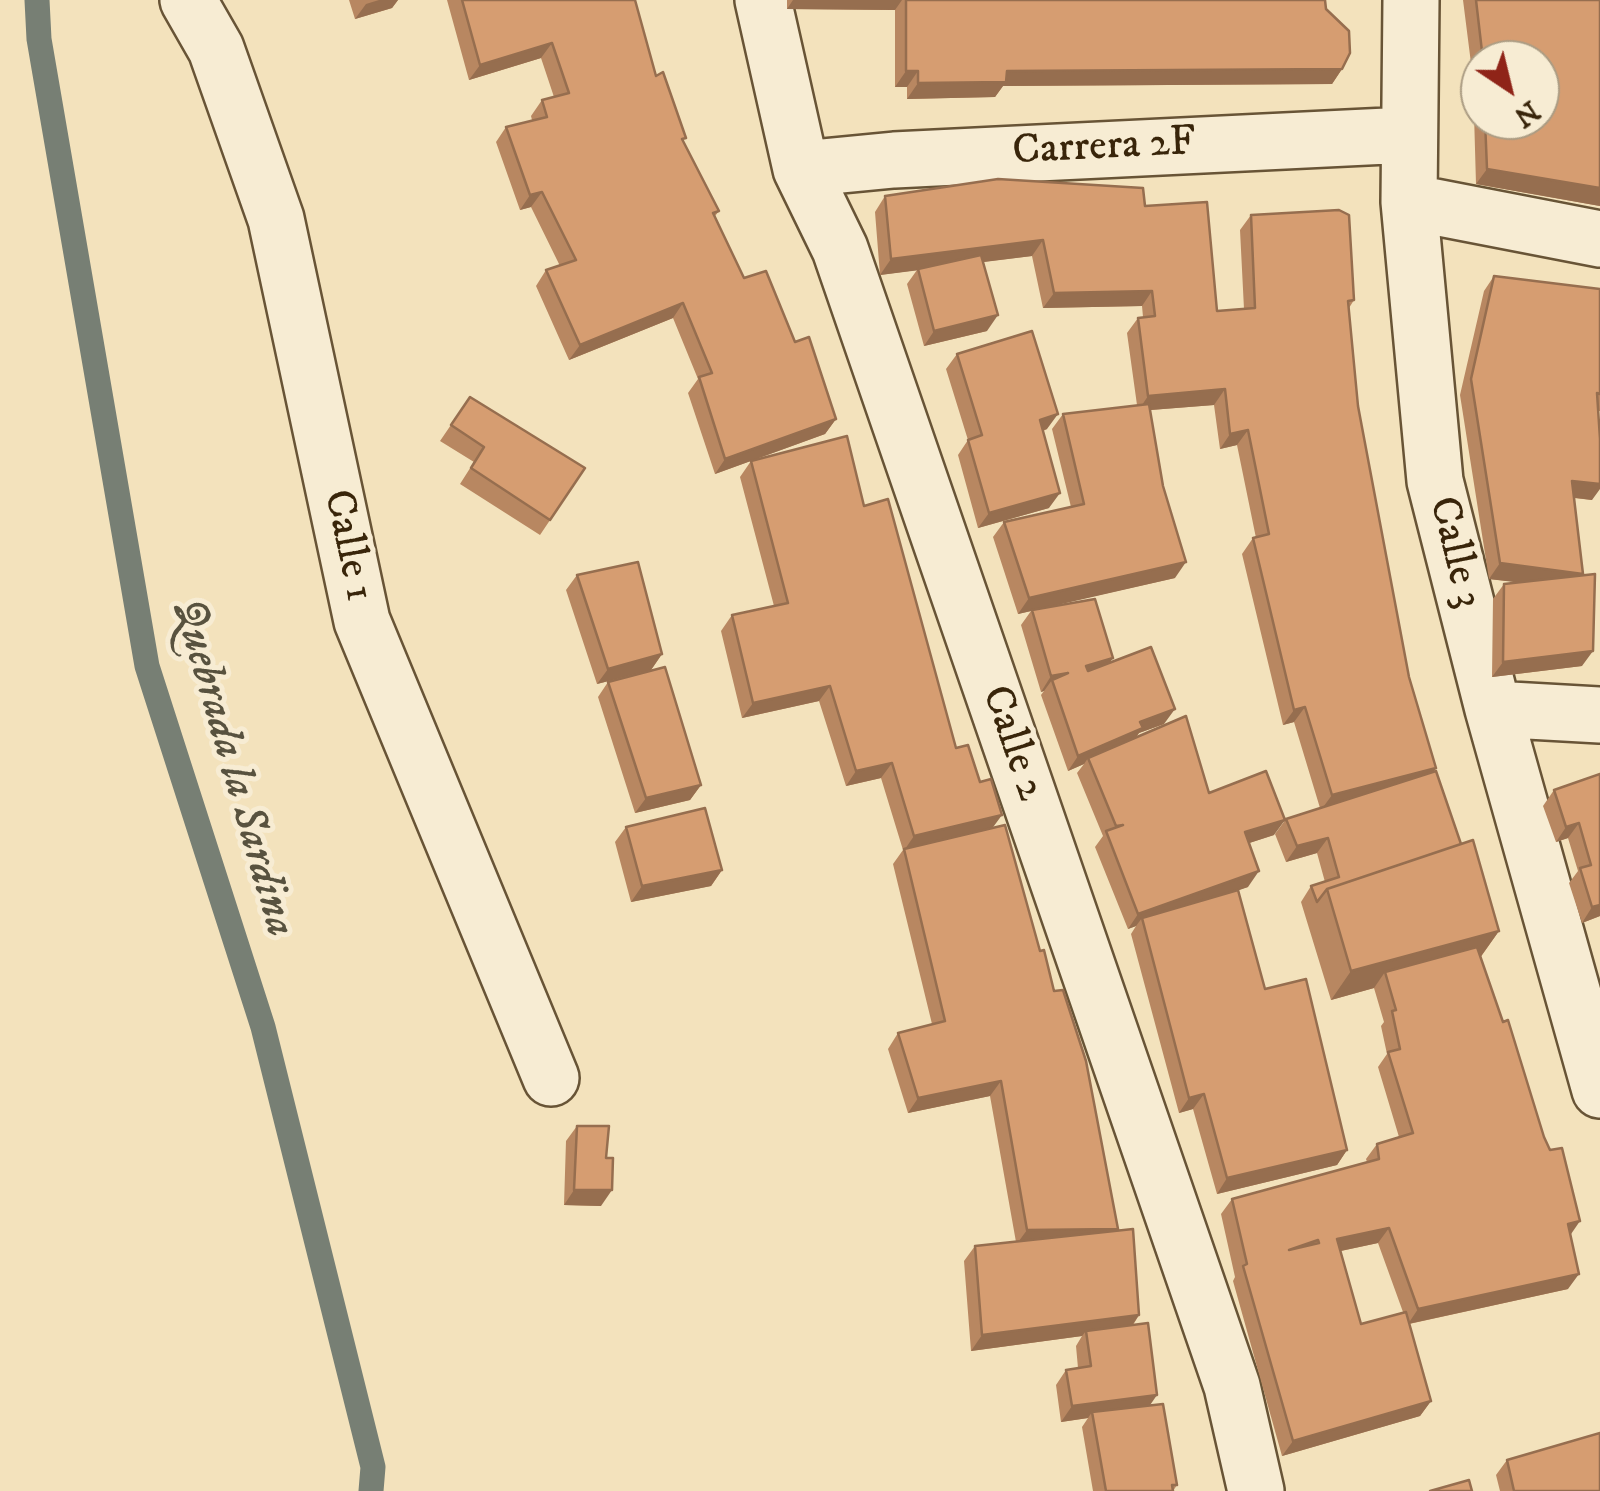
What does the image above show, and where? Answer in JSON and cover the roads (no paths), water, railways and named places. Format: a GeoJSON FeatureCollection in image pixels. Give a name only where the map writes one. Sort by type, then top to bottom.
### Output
{"type":"FeatureCollection","features":[{"type":"Feature","properties":{"kind":"street","name":"Calle 1"},"geometry":{"type":"LineString","coordinates":[[188,0],[216,49],[276,218],[362,621],[551,1078]]}},
{"type":"Feature","properties":{"kind":"street","name":"Calle 2"},"geometry":{"type":"LineString","coordinates":[[762,0],[801,169],[840,249],[1187,1255],[1232,1386],[1256,1491]]}},
{"type":"Feature","properties":{"kind":"street","name":"Calle 3"},"geometry":{"type":"LineString","coordinates":[[1411,0],[1410,202],[1434,481],[1492,709],[1600,1090]]}},
{"type":"Feature","properties":{"kind":"street","name":"Carrera 2F"},"geometry":{"type":"LineString","coordinates":[[801,169],[894,160],[1408,135]]}},
{"type":"Feature","properties":{"kind":"street"},"geometry":{"type":"LineString","coordinates":[[1410,202],[1600,240]]}},
{"type":"Feature","properties":{"kind":"street"},"geometry":{"type":"LineString","coordinates":[[1492,709],[1600,716]]}},
{"type":"Feature","properties":{"kind":"waterway","name":"Quebrada la Sardina"},"geometry":{"type":"LineString","coordinates":[[37,0],[39,39],[147,666],[263,1027],[373,1467],[371,1491]]}}]}
